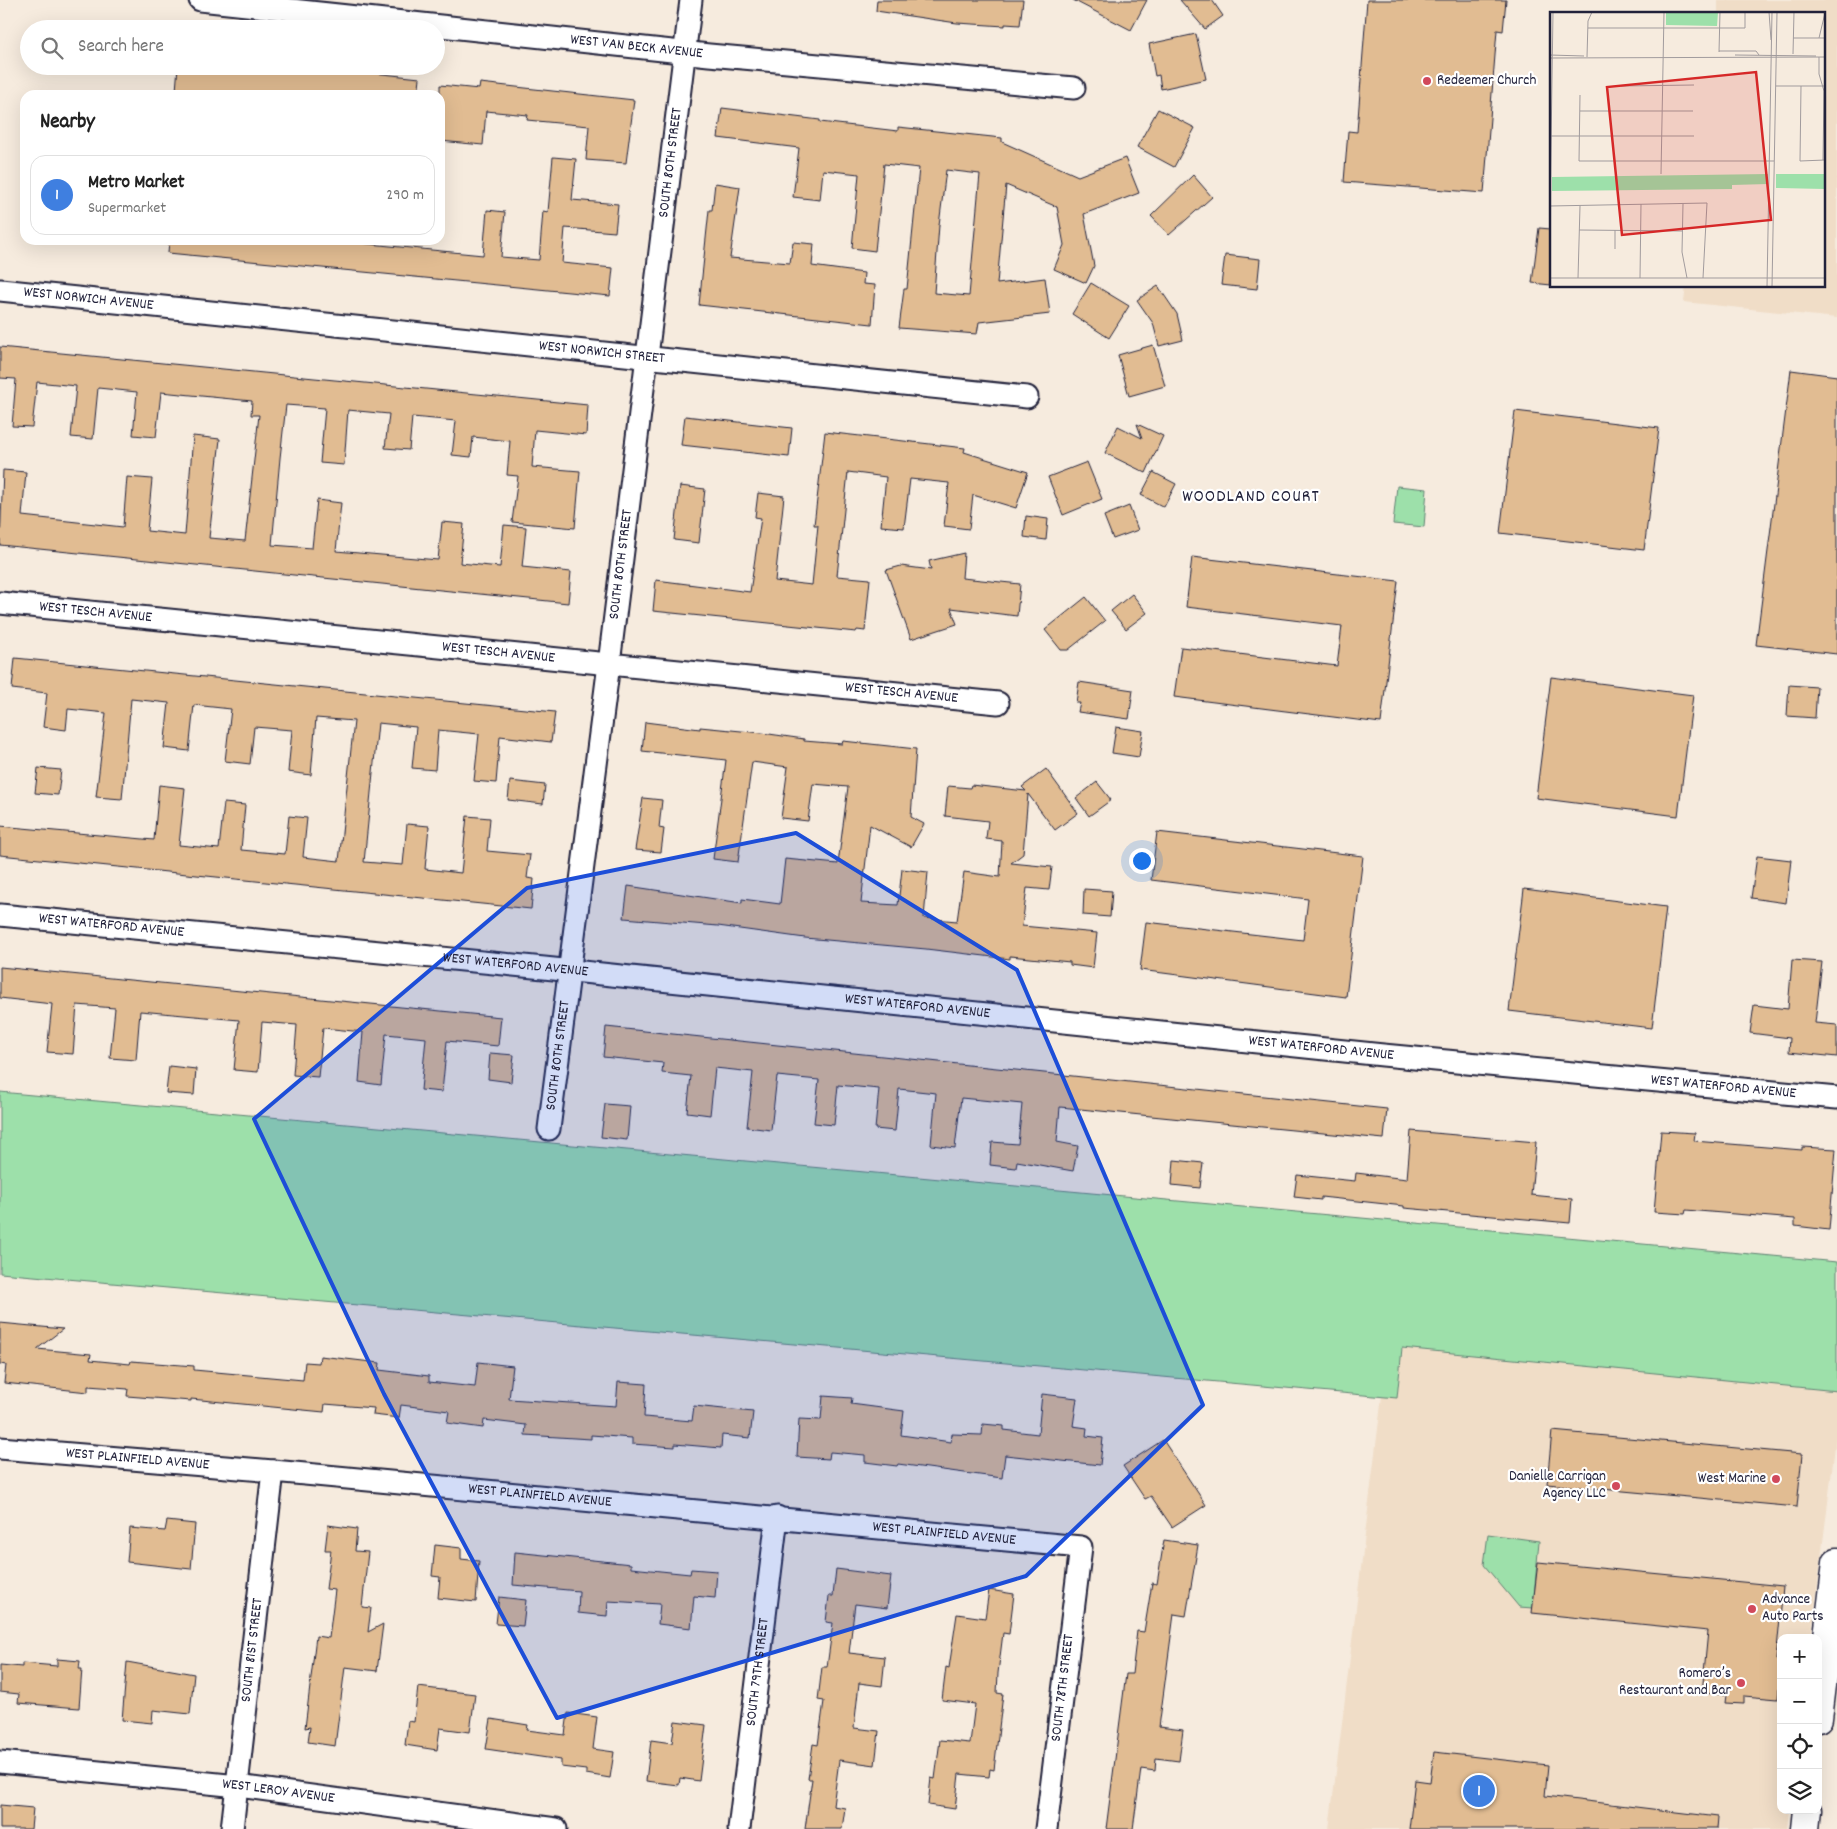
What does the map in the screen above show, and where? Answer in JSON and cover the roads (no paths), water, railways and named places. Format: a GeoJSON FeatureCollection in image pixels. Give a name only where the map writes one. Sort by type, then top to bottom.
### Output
{"type":"FeatureCollection","features":[{"type":"Feature","properties":{"kind":"main road"},"geometry":{"type":"LineString","coordinates":[[1822,1686],[1836,1572]]}},
{"type":"Feature","properties":{"kind":"main road"},"geometry":{"type":"LineString","coordinates":[[1805,1829],[1807,1814]]}},
{"type":"Feature","properties":{"kind":"street","name":"WEST VAN BECK AVENUE"},"geometry":{"type":"LineString","coordinates":[[200,0],[386,20]]}},
{"type":"Feature","properties":{"kind":"street","name":"SOUTH 80TH STREET"},"geometry":{"type":"LineString","coordinates":[[549,1129],[571,971],[691,0]]}},
{"type":"Feature","properties":{"kind":"street","name":"WEST VAN BECK AVENUE"},"geometry":{"type":"LineString","coordinates":[[445,26],[684,52],[1074,88]]}},
{"type":"Feature","properties":{"kind":"street","name":"WEST NORWICH AVENUE"},"geometry":{"type":"LineString","coordinates":[[0,290],[176,308]]}},
{"type":"Feature","properties":{"kind":"street","name":"WEST NORWICH STREET"},"geometry":{"type":"LineString","coordinates":[[176,308],[1027,396]]}},
{"type":"Feature","properties":{"kind":"street","name":"WEST TESCH AVENUE"},"geometry":{"type":"LineString","coordinates":[[0,603],[998,703]]}},
{"type":"Feature","properties":{"kind":"street","name":"WEST WATERFORD AVENUE"},"geometry":{"type":"LineString","coordinates":[[0,915],[571,971],[1383,1055],[1837,1098]]}},
{"type":"Feature","properties":{"kind":"street","name":"WEST PLAINFIELD AVENUE"},"geometry":{"type":"LineString","coordinates":[[0,1448],[777,1517],[1081,1547]]}},
{"type":"Feature","properties":{"kind":"street","name":"SOUTH 81ST STREET"},"geometry":{"type":"LineString","coordinates":[[232,1829],[273,1471]]}},
{"type":"Feature","properties":{"kind":"street","name":"SOUTH 79TH STREET"},"geometry":{"type":"LineString","coordinates":[[739,1829],[777,1517]]}},
{"type":"Feature","properties":{"kind":"street","name":"SOUTH 78TH STREET"},"geometry":{"type":"LineString","coordinates":[[1046,1829],[1081,1547]]}},
{"type":"Feature","properties":{"kind":"street","name":"WEST LEROY AVENUE"},"geometry":{"type":"LineString","coordinates":[[0,1762],[238,1786],[556,1829]]}},
{"type":"Feature","properties":{"kind":"place","name":"Redeemer Church"},"geometry":{"type":"Point","coordinates":[1427,81]}},
{"type":"Feature","properties":{"kind":"place","name":"West Marine"},"geometry":{"type":"Point","coordinates":[1776,1479]}},
{"type":"Feature","properties":{"kind":"place","name":"Danielle Carrigan Agency LLC"},"geometry":{"type":"Point","coordinates":[1616,1486]}},
{"type":"Feature","properties":{"kind":"place","name":"Advance Auto Parts"},"geometry":{"type":"Point","coordinates":[1752,1609]}},
{"type":"Feature","properties":{"kind":"place","name":"Romero’s Restaurant and Bar"},"geometry":{"type":"Point","coordinates":[1741,1683]}},
{"type":"Feature","properties":{"kind":"place","name":"Metro Market"},"geometry":{"type":"Point","coordinates":[1479,1791]}},
{"type":"Feature","properties":{"kind":"district","name":"WOODLAND COURT"},"geometry":{"type":"Point","coordinates":[1251,497]}}]}
